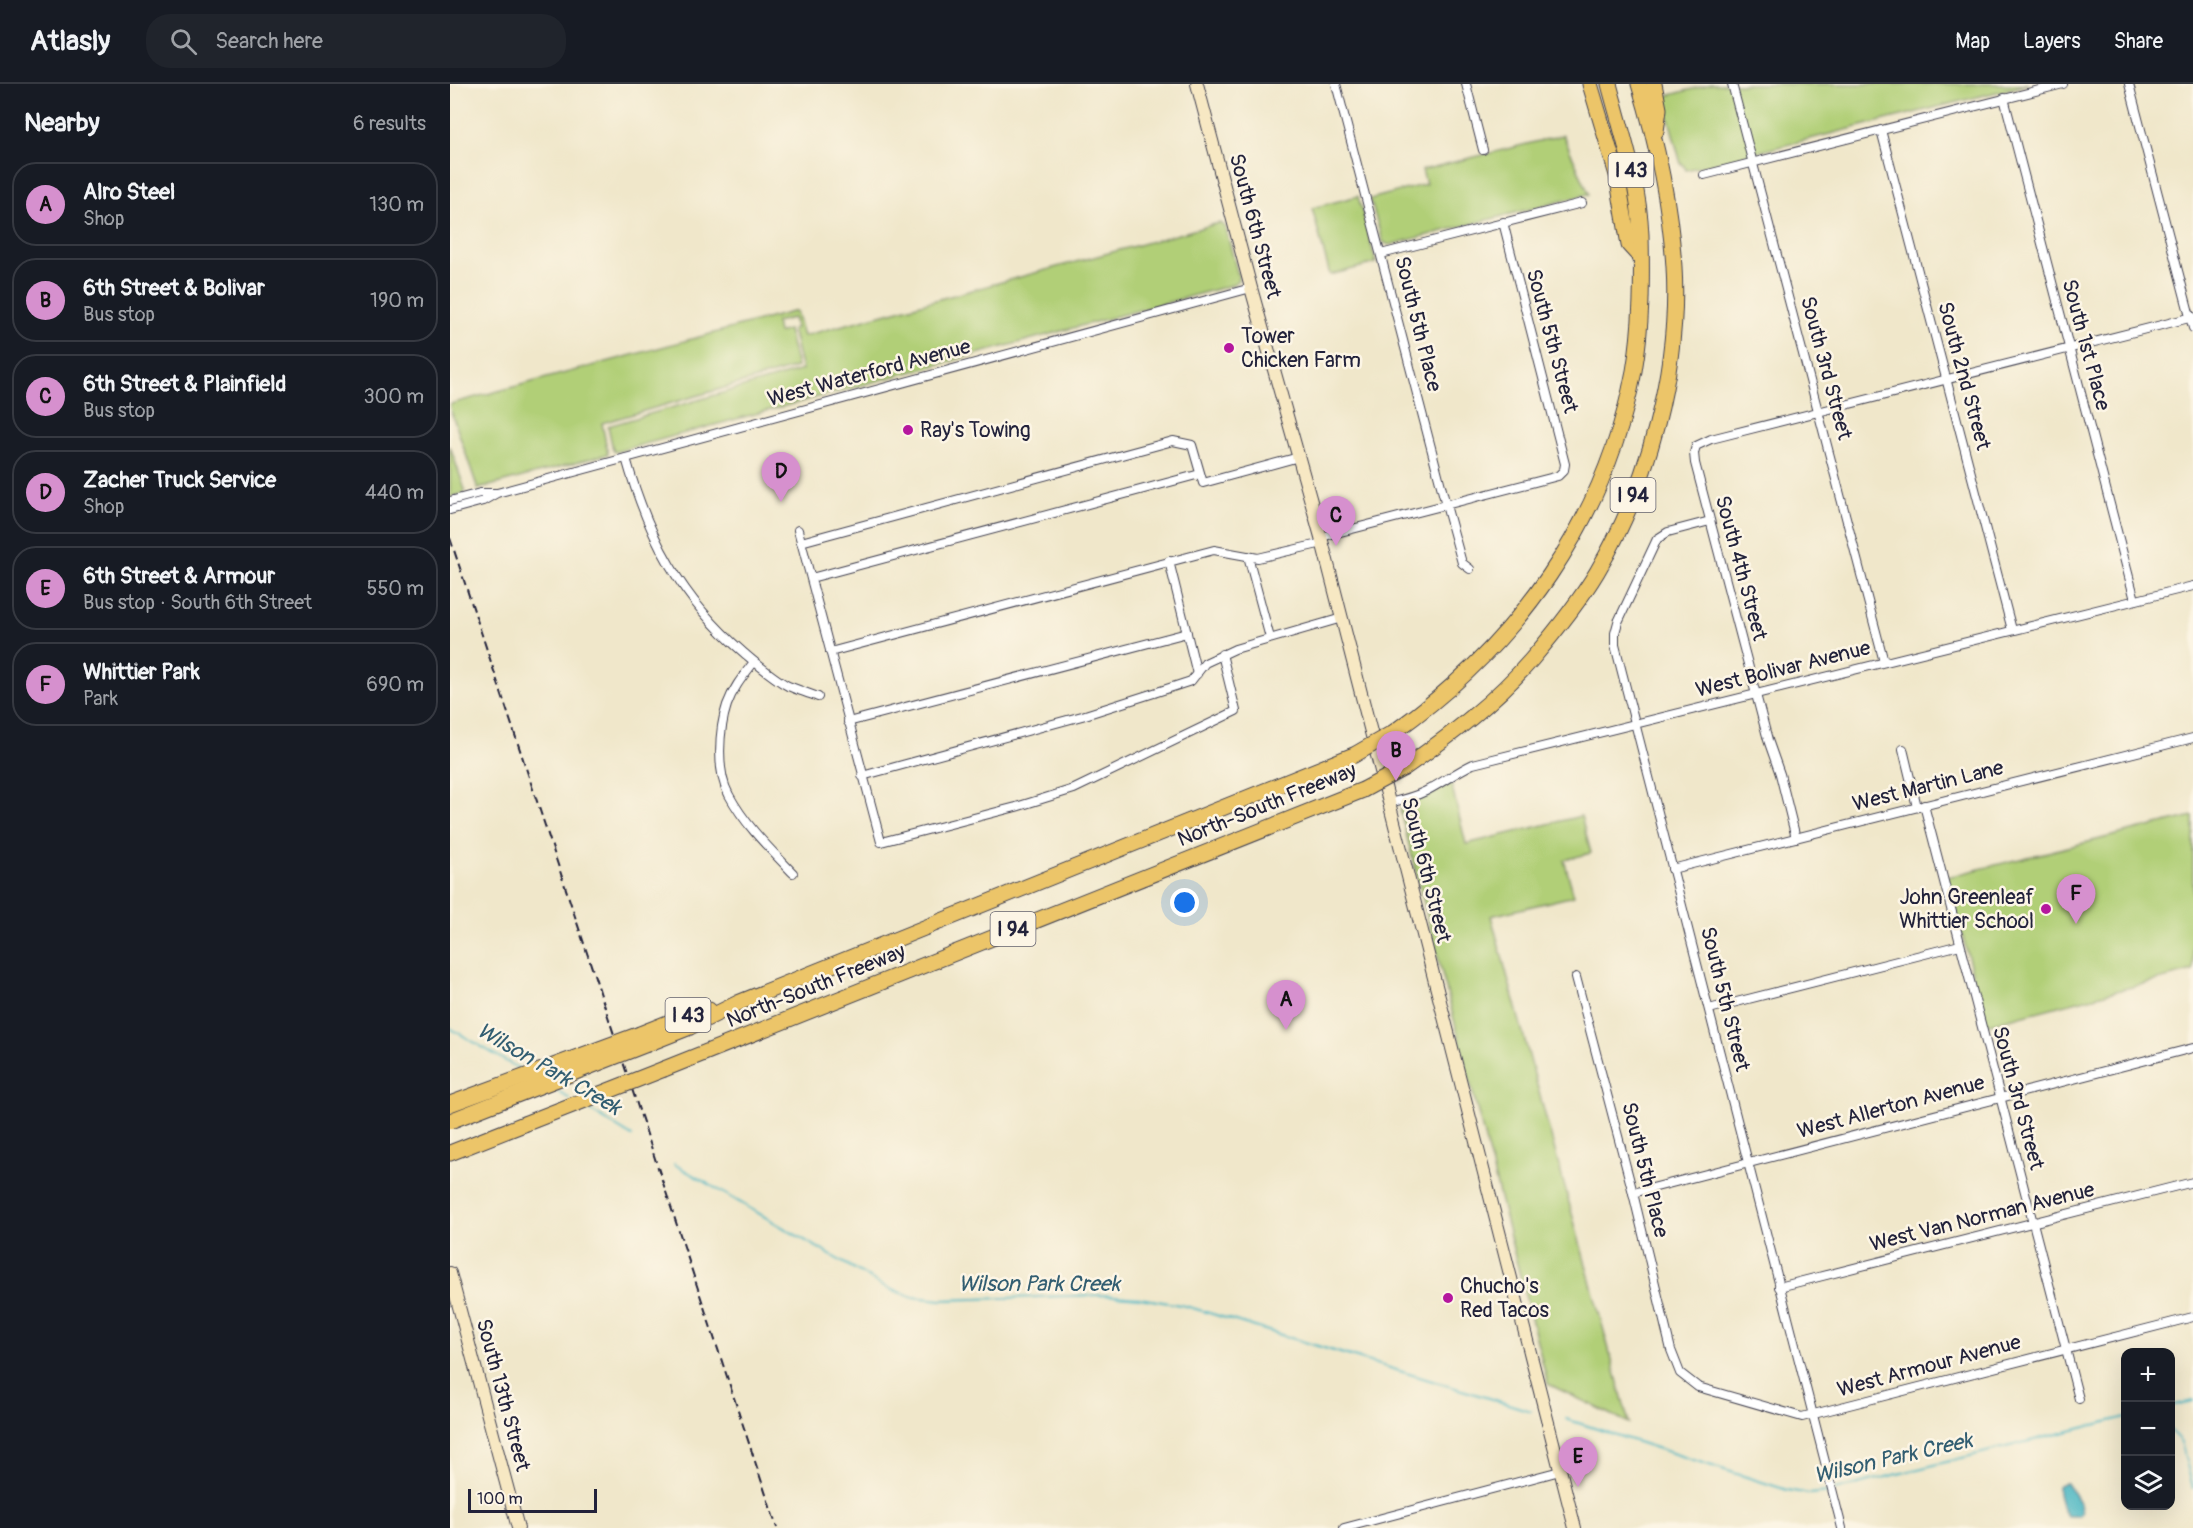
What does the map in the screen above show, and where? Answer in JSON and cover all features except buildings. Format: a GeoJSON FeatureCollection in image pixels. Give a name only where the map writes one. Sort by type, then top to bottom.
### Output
{"type":"FeatureCollection","features":[{"type":"Feature","properties":{"kind":"highway"},"geometry":{"type":"LineString","coordinates":[[1590,84],[1617,175],[1629,245],[1640,257]]}},
{"type":"Feature","properties":{"kind":"highway","name":"North-South Freeway"},"geometry":{"type":"LineString","coordinates":[[450,1121],[644,1039],[690,1027],[738,1003],[1354,755],[1426,710],[1456,684],[1495,646],[1535,597],[1559,561],[1595,496],[1615,447],[1634,369],[1640,313],[1641,235],[1637,196],[1629,157],[1609,84]]}},
{"type":"Feature","properties":{"kind":"highway","name":"North-South Freeway"},"geometry":{"type":"LineString","coordinates":[[450,1153],[1363,790],[1404,768],[1460,727],[1530,660],[1597,572],[1642,475],[1666,389],[1674,314],[1674,267],[1655,140],[1639,84]]}},
{"type":"Feature","properties":{"kind":"highway"},"geometry":{"type":"LineString","coordinates":[[1654,84],[1659,109],[1655,140]]}},
{"type":"Feature","properties":{"kind":"highway","name":"I 43"},"geometry":{"type":"LineString","coordinates":[[450,1104],[644,1039]]}},
{"type":"Feature","properties":{"kind":"street","name":"South 6th Street"},"geometry":{"type":"LineString","coordinates":[[1197,84],[1251,288],[1322,540],[1575,1528]]}},
{"type":"Feature","properties":{"kind":"street","name":"South 5th Place"},"geometry":{"type":"LineString","coordinates":[[1336,84],[1462,563],[1470,569]]}},
{"type":"Feature","properties":{"kind":"street"},"geometry":{"type":"LineString","coordinates":[[1466,84],[1483,150]]}},
{"type":"Feature","properties":{"kind":"street","name":"South 3rd Street"},"geometry":{"type":"LineString","coordinates":[[1732,84],[1884,662]]}},
{"type":"Feature","properties":{"kind":"street"},"geometry":{"type":"LineString","coordinates":[[1704,175],[2063,84]]}},
{"type":"Feature","properties":{"kind":"street"},"geometry":{"type":"LineString","coordinates":[[2129,84],[2193,328]]}},
{"type":"Feature","properties":{"kind":"street","name":"South 1st Place"},"geometry":{"type":"LineString","coordinates":[[2004,98],[2135,600]]}},
{"type":"Feature","properties":{"kind":"street","name":"South 2nd Street"},"geometry":{"type":"LineString","coordinates":[[1881,130],[2012,630]]}},
{"type":"Feature","properties":{"kind":"street"},"geometry":{"type":"LineString","coordinates":[[1381,254],[1582,203]]}},
{"type":"Feature","properties":{"kind":"street","name":"South 5th Street"},"geometry":{"type":"LineString","coordinates":[[1446,505],[1558,476],[1564,470],[1565,464],[1503,222]]}},
{"type":"Feature","properties":{"kind":"street","name":"West Waterford Avenue"},"geometry":{"type":"LineString","coordinates":[[450,510],[483,501],[497,493],[1251,288]]}},
{"type":"Feature","properties":{"kind":"street"},"geometry":{"type":"LineString","coordinates":[[1819,411],[2192,318]]}},
{"type":"Feature","properties":{"kind":"street","name":"South 4th Street"},"geometry":{"type":"LineString","coordinates":[[1796,838],[1694,458],[1696,446],[1706,440],[1819,411]]}},
{"type":"Feature","properties":{"kind":"street"},"geometry":{"type":"LineString","coordinates":[[801,542],[1173,441],[1192,445],[1203,483],[1299,456]]}},
{"type":"Feature","properties":{"kind":"street"},"geometry":{"type":"LineString","coordinates":[[626,458],[643,512],[661,550],[686,593],[720,632],[754,662],[787,685],[818,697]]}},
{"type":"Feature","properties":{"kind":"street"},"geometry":{"type":"LineString","coordinates":[[811,578],[1200,474]]}},
{"type":"Feature","properties":{"kind":"street","name":"West Waterford Avenue"},"geometry":{"type":"LineString","coordinates":[[450,501],[480,493],[497,493]]}},
{"type":"Feature","properties":{"kind":"street"},"geometry":{"type":"LineString","coordinates":[[830,652],[1214,550],[1258,558],[1446,505]]}},
{"type":"Feature","properties":{"kind":"street","name":"South 5th Street"},"geometry":{"type":"LineString","coordinates":[[1710,521],[1668,532],[1657,538],[1618,622],[1615,645],[1842,1528]]}},
{"type":"Feature","properties":{"kind":"street"},"geometry":{"type":"LineString","coordinates":[[798,530],[881,842],[1016,807],[1074,789],[1236,711],[1222,654]]}},
{"type":"Feature","properties":{"kind":"street"},"geometry":{"type":"LineString","coordinates":[[1248,556],[1269,638]]}},
{"type":"Feature","properties":{"kind":"street"},"geometry":{"type":"LineString","coordinates":[[1169,561],[1197,674]]}},
{"type":"Feature","properties":{"kind":"street","name":"West Bolivar Avenue"},"geometry":{"type":"LineString","coordinates":[[1389,803],[1428,790],[1452,774],[1473,764],[2193,586]]}},
{"type":"Feature","properties":{"kind":"street"},"geometry":{"type":"LineString","coordinates":[[862,776],[1082,716],[1191,681],[1205,663],[1222,654],[1269,638],[1342,618]]}},
{"type":"Feature","properties":{"kind":"street"},"geometry":{"type":"LineString","coordinates":[[848,722],[1187,633]]}},
{"type":"Feature","properties":{"kind":"street"},"geometry":{"type":"LineString","coordinates":[[754,662],[740,679],[728,704],[721,735],[721,764],[727,793],[746,822],[793,873]]}},
{"type":"Feature","properties":{"kind":"street","name":"West Martin Lane"},"geometry":{"type":"LineString","coordinates":[[1672,869],[2193,738]]}},
{"type":"Feature","properties":{"kind":"street","name":"South 3rd Street"},"geometry":{"type":"LineString","coordinates":[[1903,749],[1960,945],[2079,1399]]}},
{"type":"Feature","properties":{"kind":"street"},"geometry":{"type":"LineString","coordinates":[[1709,1009],[1960,945]]}},
{"type":"Feature","properties":{"kind":"street","name":"South 5th Place"},"geometry":{"type":"LineString","coordinates":[[1576,977],[1671,1350],[1680,1373]]}},
{"type":"Feature","properties":{"kind":"street","name":"West Allerton Avenue"},"geometry":{"type":"LineString","coordinates":[[1633,1194],[1748,1162],[2193,1048]]}},
{"type":"Feature","properties":{"kind":"street","name":"West Van Norman Avenue"},"geometry":{"type":"LineString","coordinates":[[1779,1287],[2193,1182]]}},
{"type":"Feature","properties":{"kind":"street","name":"South 13th Street"},"geometry":{"type":"LineString","coordinates":[[450,1273],[518,1528]]}},
{"type":"Feature","properties":{"kind":"street","name":"West Armour Avenue"},"geometry":{"type":"LineString","coordinates":[[1680,1373],[1698,1387],[1802,1417],[2193,1317]]}},
{"type":"Feature","properties":{"kind":"street"},"geometry":{"type":"LineString","coordinates":[[1344,1528],[1560,1471]]}},
{"type":"Feature","properties":{"kind":"green space"},"geometry":{"type":"Polygon","coordinates":[[[1711,84],[2029,84],[1686,170],[1681,164],[1663,97],[1711,84]]]}},
{"type":"Feature","properties":{"kind":"green space"},"geometry":{"type":"Polygon","coordinates":[[[1563,135],[1589,194],[1389,245],[1383,242],[1370,199],[1426,184],[1422,170],[1563,135]]]}},
{"type":"Feature","properties":{"kind":"green space"},"geometry":{"type":"Polygon","coordinates":[[[1358,196],[1376,263],[1330,275],[1312,208],[1358,196]]]}},
{"type":"Feature","properties":{"kind":"green space"},"geometry":{"type":"Polygon","coordinates":[[[1219,223],[1225,226],[1238,275],[1238,280],[1232,285],[615,452],[613,450],[608,426],[802,370],[792,329],[796,328],[793,318],[776,322],[778,333],[788,330],[797,367],[602,423],[608,454],[478,489],[450,408],[450,404],[796,311],[803,336],[1219,223]]]}},
{"type":"Feature","properties":{"kind":"green space"},"geometry":{"type":"Polygon","coordinates":[[[450,446],[465,490],[464,493],[450,497],[450,446]]]}},
{"type":"Feature","properties":{"kind":"green space"},"geometry":{"type":"Polygon","coordinates":[[[1451,783],[1466,844],[1581,816],[1591,853],[1564,860],[1574,896],[1491,916],[1629,1423],[1548,1384],[1400,810],[1403,804],[1429,796],[1451,783]]]}},
{"type":"Feature","properties":{"kind":"green space"},"geometry":{"type":"Polygon","coordinates":[[[2193,816],[2193,971],[1986,1025],[1947,877],[2193,816]]]}},
{"type":"Feature","properties":{"kind":"water"},"geometry":{"type":"Polygon","coordinates":[[[2067,1483],[2080,1504],[2082,1513],[2078,1516],[2068,1516],[2061,1506],[2057,1486],[2067,1483]]]}},
{"type":"Feature","properties":{"kind":"waterway","name":"Wilson Park Creek"},"geometry":{"type":"LineString","coordinates":[[450,1028],[521,1070]]}},
{"type":"Feature","properties":{"kind":"waterway","name":"Wilson Park Creek"},"geometry":{"type":"LineString","coordinates":[[552,1088],[570,1099]]}},
{"type":"Feature","properties":{"kind":"waterway","name":"Wilson Park Creek"},"geometry":{"type":"LineString","coordinates":[[583,1106],[632,1136]]}},
{"type":"Feature","properties":{"kind":"waterway","name":"Wilson Park Creek"},"geometry":{"type":"LineString","coordinates":[[674,1164],[887,1288],[913,1297],[941,1300],[1102,1295],[1140,1298],[1186,1306],[1531,1411]]}},
{"type":"Feature","properties":{"kind":"waterway","name":"Wilson Park Creek"},"geometry":{"type":"LineString","coordinates":[[2175,1405],[2193,1401]]}},
{"type":"Feature","properties":{"kind":"waterway","name":"Wilson Park Creek"},"geometry":{"type":"LineString","coordinates":[[1834,1490],[2121,1418]]}},
{"type":"Feature","properties":{"kind":"waterway","name":"Wilson Park Creek"},"geometry":{"type":"LineString","coordinates":[[1566,1419],[1787,1490],[1809,1494],[1829,1492]]}},
{"type":"Feature","properties":{"kind":"waterway"},"geometry":{"type":"LineString","coordinates":[[2175,1435],[2181,1442],[2193,1488]]}},
{"type":"Feature","properties":{"kind":"railway"},"geometry":{"type":"LineString","coordinates":[[450,538],[777,1528]]}},
{"type":"Feature","properties":{"kind":"place","name":"Tower Chicken Farm"},"geometry":{"type":"Point","coordinates":[1229,348]}},
{"type":"Feature","properties":{"kind":"place","name":"Ray's Towing"},"geometry":{"type":"Point","coordinates":[908,430]}},
{"type":"Feature","properties":{"kind":"place","name":"Zacher Truck Service"},"geometry":{"type":"Point","coordinates":[781,502]}},
{"type":"Feature","properties":{"kind":"place","name":"6th Street & Plainfield"},"geometry":{"type":"Point","coordinates":[1336,546]}},
{"type":"Feature","properties":{"kind":"place","name":"6th Street & Bolivar"},"geometry":{"type":"Point","coordinates":[1396,781]}},
{"type":"Feature","properties":{"kind":"place","name":"John Greenleaf Whittier School"},"geometry":{"type":"Point","coordinates":[2046,909]}},
{"type":"Feature","properties":{"kind":"place","name":"Whittier Park"},"geometry":{"type":"Point","coordinates":[2076,924]}},
{"type":"Feature","properties":{"kind":"place","name":"Alro Steel"},"geometry":{"type":"Point","coordinates":[1286,1030]}},
{"type":"Feature","properties":{"kind":"place","name":"Chucho's Red Tacos"},"geometry":{"type":"Point","coordinates":[1448,1298]}},
{"type":"Feature","properties":{"kind":"place","name":"6th Street & Armour"},"geometry":{"type":"Point","coordinates":[1578,1487]}}]}
